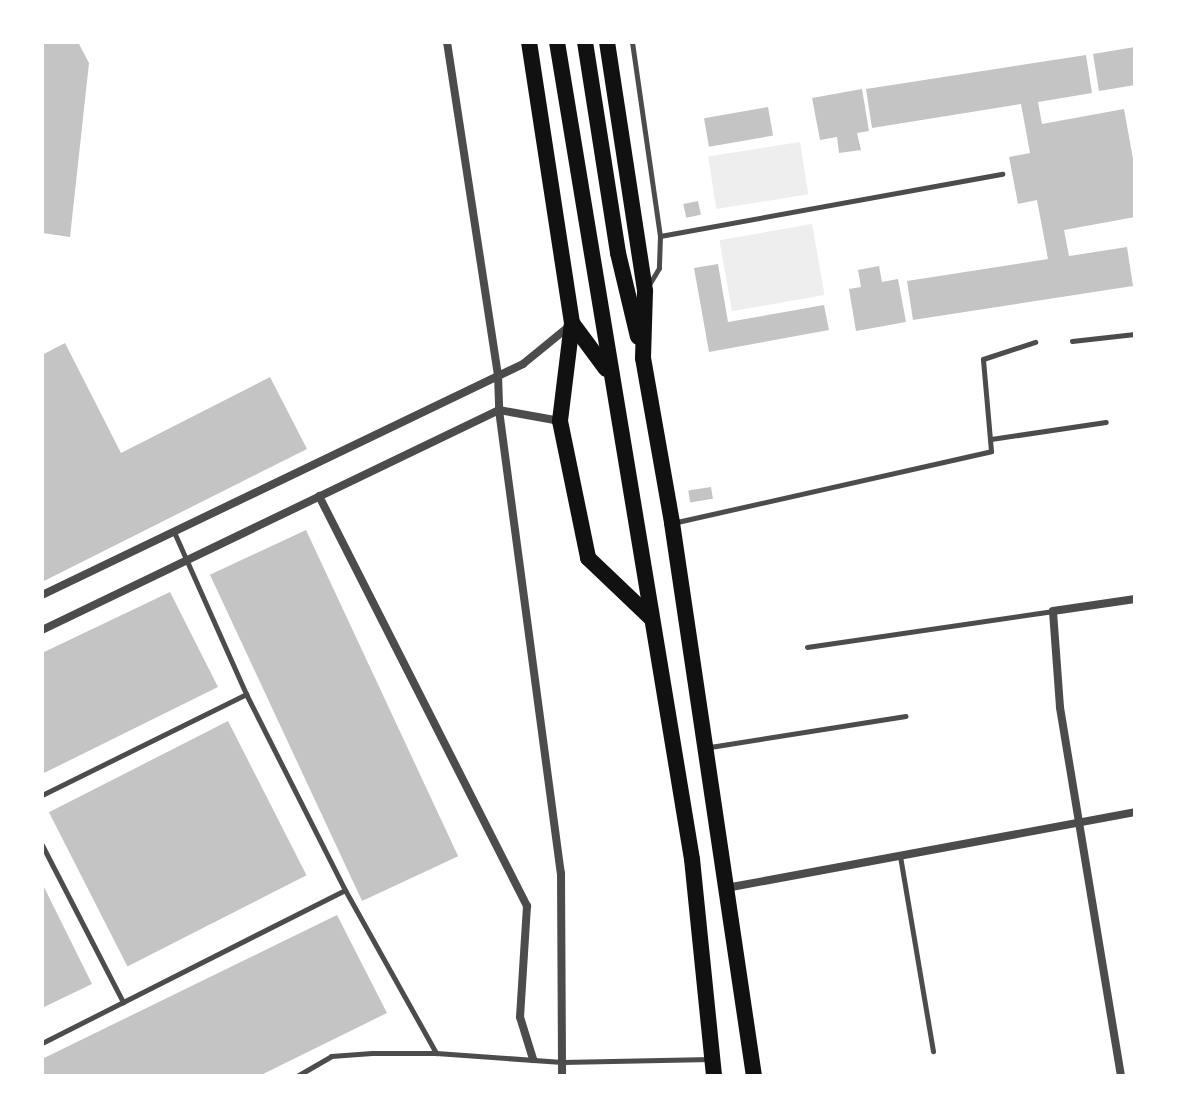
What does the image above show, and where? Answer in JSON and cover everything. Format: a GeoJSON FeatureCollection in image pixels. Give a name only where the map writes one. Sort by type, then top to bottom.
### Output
{"type":"FeatureCollection","features":[{"type":"Feature","properties":{"kind":"highway"},"geometry":{"type":"LineString","coordinates":[[529,42],[572,323],[560,421],[588,558],[652,619]]}},
{"type":"Feature","properties":{"kind":"highway"},"geometry":{"type":"LineString","coordinates":[[557,42],[609,374],[692,859],[713,1068]]}},
{"type":"Feature","properties":{"kind":"highway"},"geometry":{"type":"LineString","coordinates":[[585,42],[618,253],[643,358],[672,523],[754,1076]]}},
{"type":"Feature","properties":{"kind":"highway"},"geometry":{"type":"LineString","coordinates":[[607,42],[645,291],[643,358]]}},
{"type":"Feature","properties":{"kind":"highway"},"geometry":{"type":"LineString","coordinates":[[572,323],[609,374]]}},
{"type":"Feature","properties":{"kind":"street"},"geometry":{"type":"LineString","coordinates":[[447,42],[498,375],[499,410],[561,873],[562,1076]]}},
{"type":"Feature","properties":{"kind":"street"},"geometry":{"type":"LineString","coordinates":[[42,595],[523,364],[572,323]]}},
{"type":"Feature","properties":{"kind":"street"},"geometry":{"type":"LineString","coordinates":[[42,630],[499,410],[560,421]]}},
{"type":"Feature","properties":{"kind":"street"},"geometry":{"type":"LineString","coordinates":[[319,496],[527,906],[520,1017],[533,1059]]}},
{"type":"Feature","properties":{"kind":"street"},"geometry":{"type":"LineString","coordinates":[[1121,1076],[1060,707],[1053,611],[1135,599]]}},
{"type":"Feature","properties":{"kind":"street"},"geometry":{"type":"LineString","coordinates":[[726,888],[1135,812]]}},
{"type":"Feature","properties":{"kind":"lane"},"geometry":{"type":"LineString","coordinates":[[632,42],[660,236],[659,268],[645,291]]}},
{"type":"Feature","properties":{"kind":"lane"},"geometry":{"type":"LineString","coordinates":[[660,236],[1002,174]]}},
{"type":"Feature","properties":{"kind":"lane"},"geometry":{"type":"LineString","coordinates":[[1072,341],[1135,334]]}},
{"type":"Feature","properties":{"kind":"lane"},"geometry":{"type":"LineString","coordinates":[[672,523],[991,451],[983,359],[1035,342]]}},
{"type":"Feature","properties":{"kind":"lane"},"geometry":{"type":"LineString","coordinates":[[991,439],[1106,422]]}},
{"type":"Feature","properties":{"kind":"lane"},"geometry":{"type":"LineString","coordinates":[[173,531],[246,694],[345,890],[436,1053]]}},
{"type":"Feature","properties":{"kind":"lane"},"geometry":{"type":"LineString","coordinates":[[807,647],[1053,611]]}},
{"type":"Feature","properties":{"kind":"lane"},"geometry":{"type":"LineString","coordinates":[[42,795],[246,694]]}},
{"type":"Feature","properties":{"kind":"lane"},"geometry":{"type":"LineString","coordinates":[[705,748],[906,716]]}},
{"type":"Feature","properties":{"kind":"lane"},"geometry":{"type":"LineString","coordinates":[[42,845],[123,1002]]}},
{"type":"Feature","properties":{"kind":"lane"},"geometry":{"type":"LineString","coordinates":[[900,855],[933,1051]]}},
{"type":"Feature","properties":{"kind":"lane"},"geometry":{"type":"LineString","coordinates":[[42,1043],[345,890]]}},
{"type":"Feature","properties":{"kind":"lane"},"geometry":{"type":"LineString","coordinates":[[297,1076],[331,1056],[436,1053],[713,1068]]}},
{"type":"Feature","properties":{"kind":"shaded area"},"geometry":{"type":"Polygon","coordinates":[[[800,142],[808,194],[716,209],[708,157],[800,142]]]}},
{"type":"Feature","properties":{"kind":"shaded area"},"geometry":{"type":"Polygon","coordinates":[[[812,224],[825,295],[732,311],[719,240],[812,224]]]}},
{"type":"Feature","properties":{"kind":"building"},"geometry":{"type":"Polygon","coordinates":[[[42,42],[78,42],[89,63],[70,237],[42,233],[42,42]]]}},
{"type":"Feature","properties":{"kind":"building"},"geometry":{"type":"Polygon","coordinates":[[[1135,47],[1135,85],[1099,91],[1093,54],[1135,47]]]}},
{"type":"Feature","properties":{"kind":"building"},"geometry":{"type":"Polygon","coordinates":[[[1086,55],[1092,93],[1038,102],[1042,124],[1124,109],[1135,170],[1135,217],[1064,230],[1069,256],[1127,247],[1133,286],[913,320],[907,281],[1048,259],[1037,200],[1018,204],[1009,157],[1030,153],[1021,104],[872,128],[866,89],[1086,55]]]}},
{"type":"Feature","properties":{"kind":"building"},"geometry":{"type":"Polygon","coordinates":[[[862,89],[869,131],[857,133],[861,150],[839,153],[837,137],[820,140],[812,98],[862,89]]]}},
{"type":"Feature","properties":{"kind":"building"},"geometry":{"type":"Polygon","coordinates":[[[768,107],[773,136],[709,147],[704,118],[768,107]]]}},
{"type":"Feature","properties":{"kind":"building"},"geometry":{"type":"Polygon","coordinates":[[[698,201],[701,215],[686,218],[683,204],[698,201]]]}},
{"type":"Feature","properties":{"kind":"building"},"geometry":{"type":"Polygon","coordinates":[[[718,264],[728,322],[824,305],[829,330],[709,352],[694,268],[718,264]]]}},
{"type":"Feature","properties":{"kind":"building"},"geometry":{"type":"Polygon","coordinates":[[[879,266],[882,282],[898,279],[906,322],[856,331],[849,289],[861,287],[858,270],[879,266]]]}},
{"type":"Feature","properties":{"kind":"building"},"geometry":{"type":"Polygon","coordinates":[[[65,343],[121,453],[270,377],[307,449],[42,582],[42,355],[65,343]]]}},
{"type":"Feature","properties":{"kind":"building"},"geometry":{"type":"Polygon","coordinates":[[[711,487],[713,499],[690,502],[688,491],[711,487]]]}},
{"type":"Feature","properties":{"kind":"building"},"geometry":{"type":"Polygon","coordinates":[[[306,530],[458,856],[362,901],[210,575],[306,530]]]}},
{"type":"Feature","properties":{"kind":"building"},"geometry":{"type":"Polygon","coordinates":[[[170,592],[218,687],[42,774],[42,653],[170,592]]]}},
{"type":"Feature","properties":{"kind":"building"},"geometry":{"type":"Polygon","coordinates":[[[228,721],[307,875],[127,966],[49,812],[228,721]]]}},
{"type":"Feature","properties":{"kind":"building"},"geometry":{"type":"Polygon","coordinates":[[[42,883],[92,984],[42,1008],[42,883]]]}},
{"type":"Feature","properties":{"kind":"building"},"geometry":{"type":"Polygon","coordinates":[[[337,915],[387,1013],[259,1076],[42,1076],[42,1059],[337,915]]]}}]}
